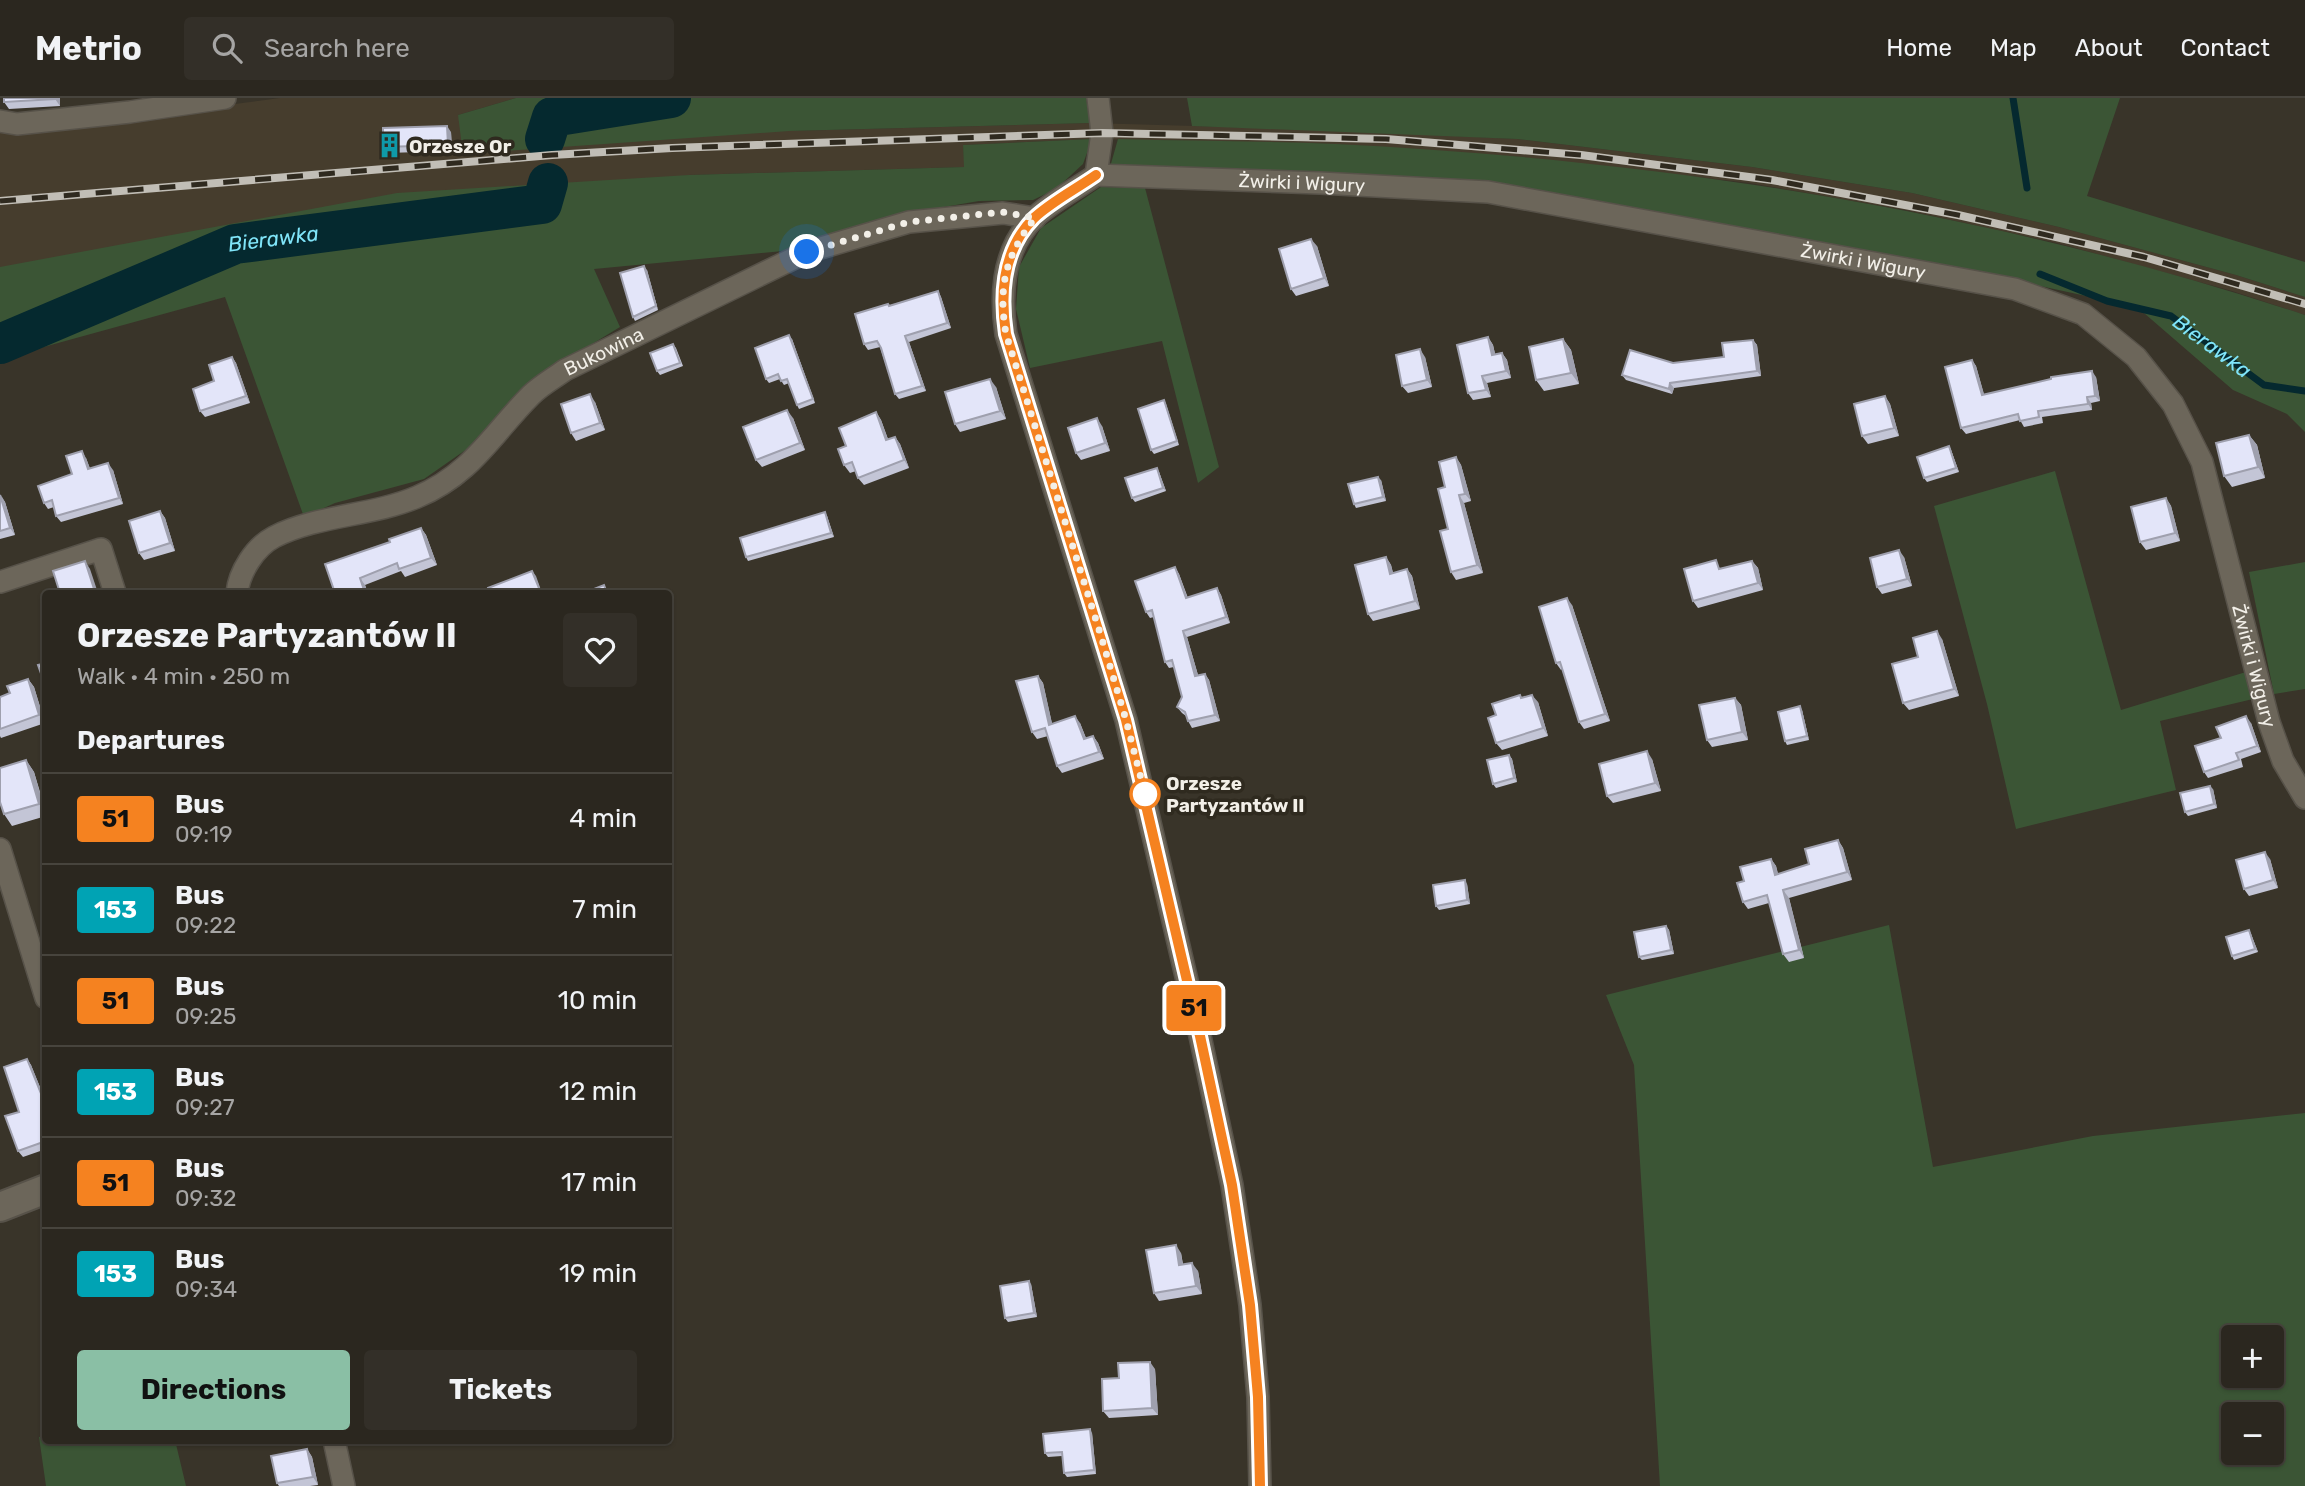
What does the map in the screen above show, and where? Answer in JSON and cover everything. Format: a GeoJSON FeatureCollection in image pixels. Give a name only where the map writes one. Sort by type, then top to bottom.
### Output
{"type":"FeatureCollection","features":[{"type":"Feature","properties":{"kind":"street"},"geometry":{"type":"LineString","coordinates":[[0,121],[17,124],[225,98]]}},
{"type":"Feature","properties":{"kind":"street"},"geometry":{"type":"LineString","coordinates":[[1098,98],[1102,133],[1096,175],[1035,218],[1019,238],[1003,285],[1002,308],[1006,334],[1126,720],[1200,1036],[1232,1185],[1250,1305],[1258,1397],[1260,1486]]}},
{"type":"Feature","properties":{"kind":"street","name":"Żwirki i Wigury"},"geometry":{"type":"LineString","coordinates":[[1096,175],[1488,192],[2015,289],[2083,314],[2136,357],[2173,404],[2202,462],[2269,722],[2283,761],[2305,798]]}},
{"type":"Feature","properties":{"kind":"street","name":"Bukowina"},"geometry":{"type":"LineString","coordinates":[[238,590],[245,567],[271,539],[293,529],[378,509],[418,496],[453,477],[475,458],[532,394],[565,370],[807,252],[909,222],[1003,212],[1035,218]]}},
{"type":"Feature","properties":{"kind":"street"},"geometry":{"type":"LineString","coordinates":[[0,582],[101,549],[114,590]]}},
{"type":"Feature","properties":{"kind":"street"},"geometry":{"type":"LineString","coordinates":[[0,849],[42,985]]}},
{"type":"Feature","properties":{"kind":"street"},"geometry":{"type":"LineString","coordinates":[[0,1206],[42,1190]]}},
{"type":"Feature","properties":{"kind":"street"},"geometry":{"type":"LineString","coordinates":[[335,1444],[344,1486]]}},
{"type":"Feature","properties":{"kind":"shaded area"},"geometry":{"type":"Polygon","coordinates":[[[280,98],[516,98],[458,115],[789,131],[1090,123],[1333,130],[1517,139],[1752,167],[1912,193],[2059,227],[2236,275],[2305,297],[2305,315],[2232,291],[2057,243],[1905,210],[1750,183],[1520,157],[1335,144],[1092,139],[963,145],[965,167],[689,175],[0,291],[0,127],[23,132],[280,98]]]}},
{"type":"Feature","properties":{"kind":"green space"},"geometry":{"type":"Polygon","coordinates":[[[516,98],[1086,98],[1090,123],[789,131],[463,154],[458,115],[516,98]]]}},
{"type":"Feature","properties":{"kind":"green space"},"geometry":{"type":"Polygon","coordinates":[[[1187,98],[2120,98],[2087,196],[2305,262],[2305,297],[2236,275],[2059,227],[1912,193],[1752,167],[1517,139],[1192,126],[1187,98]]]}},
{"type":"Feature","properties":{"kind":"green space"},"geometry":{"type":"Polygon","coordinates":[[[1092,139],[1083,164],[1056,189],[1033,200],[979,201],[897,215],[794,250],[594,269],[620,327],[528,383],[467,449],[424,479],[335,503],[304,517],[225,297],[0,359],[0,267],[397,193],[689,175],[964,167],[963,145],[1092,139]]]}},
{"type":"Feature","properties":{"kind":"green space"},"geometry":{"type":"Polygon","coordinates":[[[1118,139],[1336,144],[1582,163],[1826,197],[1948,219],[2068,247],[2187,278],[2305,315],[2305,432],[2287,414],[2233,390],[2137,307],[2013,280],[1507,188],[1110,167],[1118,139]]]}},
{"type":"Feature","properties":{"kind":"green space"},"geometry":{"type":"Polygon","coordinates":[[[1101,187],[1145,188],[1219,467],[1198,483],[1162,341],[1030,368],[1016,309],[1019,267],[1041,228],[1101,187]]]}},
{"type":"Feature","properties":{"kind":"green space"},"geometry":{"type":"Polygon","coordinates":[[[2055,471],[2121,710],[2246,672],[2253,699],[2160,721],[2176,790],[2016,829],[1987,704],[1934,506],[2055,471]]]}},
{"type":"Feature","properties":{"kind":"green space"},"geometry":{"type":"Polygon","coordinates":[[[2305,562],[2305,689],[2274,694],[2249,572],[2305,562]]]}},
{"type":"Feature","properties":{"kind":"green space"},"geometry":{"type":"Polygon","coordinates":[[[1889,925],[1933,1167],[2093,1136],[2305,1113],[2305,1486],[1660,1486],[1634,1065],[1606,995],[1889,925]]]}},
{"type":"Feature","properties":{"kind":"green space"},"geometry":{"type":"Polygon","coordinates":[[[42,1436],[42,1444],[176,1444],[186,1486],[46,1486],[39,1437],[42,1436]]]}},
{"type":"Feature","properties":{"kind":"building"},"geometry":{"type":"Polygon","coordinates":[[[4,98],[55,98],[55,99],[4,102],[4,98]]]}},
{"type":"Feature","properties":{"kind":"building"},"geometry":{"type":"Polygon","coordinates":[[[447,126],[448,145],[383,147],[383,128],[447,126]]]}},
{"type":"Feature","properties":{"kind":"building"},"geometry":{"type":"Polygon","coordinates":[[[1311,239],[1324,278],[1291,289],[1279,249],[1311,239]]]}},
{"type":"Feature","properties":{"kind":"building"},"geometry":{"type":"Polygon","coordinates":[[[644,266],[656,306],[633,317],[620,273],[644,266]]]}},
{"type":"Feature","properties":{"kind":"building"},"geometry":{"type":"Polygon","coordinates":[[[938,291],[947,323],[905,336],[922,386],[895,394],[881,348],[877,341],[864,344],[855,314],[938,291]]]}},
{"type":"Feature","properties":{"kind":"building"},"geometry":{"type":"Polygon","coordinates":[[[789,335],[813,399],[797,405],[787,379],[781,381],[778,374],[766,379],[755,348],[789,335]]]}},
{"type":"Feature","properties":{"kind":"building"},"geometry":{"type":"Polygon","coordinates":[[[1488,337],[1492,355],[1502,353],[1506,371],[1482,376],[1486,390],[1468,393],[1457,345],[1488,337]]]}},
{"type":"Feature","properties":{"kind":"building"},"geometry":{"type":"Polygon","coordinates":[[[1563,339],[1571,373],[1536,380],[1529,347],[1563,339]]]}},
{"type":"Feature","properties":{"kind":"building"},"geometry":{"type":"Polygon","coordinates":[[[1753,340],[1757,371],[1670,383],[1669,389],[1622,375],[1630,350],[1673,363],[1724,357],[1722,343],[1753,340]]]}},
{"type":"Feature","properties":{"kind":"building"},"geometry":{"type":"Polygon","coordinates":[[[673,344],[680,363],[657,371],[650,353],[673,344]]]}},
{"type":"Feature","properties":{"kind":"building"},"geometry":{"type":"Polygon","coordinates":[[[1420,349],[1427,380],[1402,386],[1396,355],[1420,349]]]}},
{"type":"Feature","properties":{"kind":"building"},"geometry":{"type":"Polygon","coordinates":[[[232,357],[246,396],[200,411],[193,389],[214,381],[209,365],[232,357]]]}},
{"type":"Feature","properties":{"kind":"building"},"geometry":{"type":"Polygon","coordinates":[[[1972,360],[1982,395],[2051,377],[2092,371],[2095,396],[2087,397],[2088,404],[2038,411],[2039,417],[2020,421],[2018,414],[1961,428],[1945,367],[1972,360]]]}},
{"type":"Feature","properties":{"kind":"building"},"geometry":{"type":"Polygon","coordinates":[[[990,379],[1000,411],[955,424],[945,392],[990,379]]]}},
{"type":"Feature","properties":{"kind":"building"},"geometry":{"type":"Polygon","coordinates":[[[590,394],[600,423],[571,433],[561,404],[590,394]]]}},
{"type":"Feature","properties":{"kind":"building"},"geometry":{"type":"Polygon","coordinates":[[[1885,396],[1894,428],[1862,436],[1854,404],[1885,396]]]}},
{"type":"Feature","properties":{"kind":"building"},"geometry":{"type":"Polygon","coordinates":[[[1164,400],[1177,441],[1151,450],[1138,409],[1164,400]]]}},
{"type":"Feature","properties":{"kind":"building"},"geometry":{"type":"Polygon","coordinates":[[[787,410],[800,443],[756,460],[743,427],[787,410]]]}},
{"type":"Feature","properties":{"kind":"building"},"geometry":{"type":"Polygon","coordinates":[[[876,412],[886,440],[895,437],[904,460],[858,478],[852,462],[844,465],[838,449],[846,446],[839,428],[876,412]]]}},
{"type":"Feature","properties":{"kind":"building"},"geometry":{"type":"Polygon","coordinates":[[[1097,418],[1105,443],[1076,453],[1068,428],[1097,418]]]}},
{"type":"Feature","properties":{"kind":"building"},"geometry":{"type":"Polygon","coordinates":[[[2249,435],[2258,467],[2224,476],[2216,443],[2249,435]]]}},
{"type":"Feature","properties":{"kind":"building"},"geometry":{"type":"Polygon","coordinates":[[[1949,446],[1956,468],[1924,478],[1917,457],[1949,446]]]}},
{"type":"Feature","properties":{"kind":"building"},"geometry":{"type":"Polygon","coordinates":[[[82,451],[88,469],[108,463],[119,498],[56,516],[52,500],[44,503],[38,486],[72,474],[66,456],[82,451]]]}},
{"type":"Feature","properties":{"kind":"building"},"geometry":{"type":"Polygon","coordinates":[[[1456,457],[1465,494],[1459,495],[1477,565],[1451,572],[1440,531],[1448,529],[1438,489],[1445,487],[1439,462],[1456,457]]]}},
{"type":"Feature","properties":{"kind":"building"},"geometry":{"type":"Polygon","coordinates":[[[1157,468],[1163,488],[1132,498],[1125,478],[1157,468]]]}},
{"type":"Feature","properties":{"kind":"building"},"geometry":{"type":"Polygon","coordinates":[[[1378,477],[1383,497],[1354,504],[1348,484],[1378,477]]]}},
{"type":"Feature","properties":{"kind":"building"},"geometry":{"type":"Polygon","coordinates":[[[0,495],[10,528],[0,531],[0,495]]]}},
{"type":"Feature","properties":{"kind":"building"},"geometry":{"type":"Polygon","coordinates":[[[2166,498],[2175,533],[2140,542],[2131,507],[2166,498]]]}},
{"type":"Feature","properties":{"kind":"building"},"geometry":{"type":"Polygon","coordinates":[[[160,511],[170,543],[139,553],[129,521],[160,511]]]}},
{"type":"Feature","properties":{"kind":"building"},"geometry":{"type":"Polygon","coordinates":[[[825,512],[831,533],[746,557],[740,538],[825,512]]]}},
{"type":"Feature","properties":{"kind":"building"},"geometry":{"type":"Polygon","coordinates":[[[421,528],[431,558],[399,569],[397,563],[360,578],[364,590],[334,590],[325,564],[390,542],[389,539],[421,528]]]}},
{"type":"Feature","properties":{"kind":"building"},"geometry":{"type":"Polygon","coordinates":[[[1899,550],[1907,579],[1877,587],[1870,558],[1899,550]]]}},
{"type":"Feature","properties":{"kind":"building"},"geometry":{"type":"Polygon","coordinates":[[[1386,557],[1390,574],[1407,569],[1415,601],[1368,614],[1355,565],[1386,557]]]}},
{"type":"Feature","properties":{"kind":"building"},"geometry":{"type":"Polygon","coordinates":[[[1716,560],[1719,569],[1752,561],[1758,583],[1693,601],[1684,569],[1716,560]]]}},
{"type":"Feature","properties":{"kind":"building"},"geometry":{"type":"Polygon","coordinates":[[[85,561],[94,590],[59,590],[53,571],[85,561]]]}},
{"type":"Feature","properties":{"kind":"building"},"geometry":{"type":"Polygon","coordinates":[[[1175,567],[1186,598],[1217,588],[1226,617],[1183,631],[1195,676],[1205,674],[1215,715],[1188,721],[1185,712],[1177,707],[1182,697],[1172,660],[1165,662],[1152,610],[1146,612],[1135,581],[1175,567]]]}},
{"type":"Feature","properties":{"kind":"building"},"geometry":{"type":"Polygon","coordinates":[[[532,571],[540,590],[488,590],[532,571]]]}},
{"type":"Feature","properties":{"kind":"building"},"geometry":{"type":"Polygon","coordinates":[[[604,585],[606,590],[592,590],[604,585]]]}},
{"type":"Feature","properties":{"kind":"building"},"geometry":{"type":"Polygon","coordinates":[[[1567,598],[1605,714],[1579,722],[1560,662],[1556,663],[1539,607],[1567,598]]]}},
{"type":"Feature","properties":{"kind":"building"},"geometry":{"type":"Polygon","coordinates":[[[1937,631],[1954,689],[1903,703],[1892,664],[1918,657],[1913,638],[1937,631]]]}},
{"type":"Feature","properties":{"kind":"building"},"geometry":{"type":"Polygon","coordinates":[[[1038,676],[1049,725],[1075,716],[1084,739],[1093,736],[1099,752],[1057,766],[1045,728],[1032,732],[1016,681],[1038,676]]]}},
{"type":"Feature","properties":{"kind":"building"},"geometry":{"type":"Polygon","coordinates":[[[28,679],[39,715],[0,729],[0,697],[10,693],[7,686],[28,679]]]}},
{"type":"Feature","properties":{"kind":"building"},"geometry":{"type":"Polygon","coordinates":[[[1520,695],[1521,698],[1532,695],[1543,728],[1496,743],[1488,718],[1496,715],[1492,704],[1520,695]]]}},
{"type":"Feature","properties":{"kind":"building"},"geometry":{"type":"Polygon","coordinates":[[[1735,698],[1742,732],[1707,740],[1699,705],[1735,698]]]}},
{"type":"Feature","properties":{"kind":"building"},"geometry":{"type":"Polygon","coordinates":[[[1800,706],[1807,736],[1785,741],[1778,712],[1800,706]]]}},
{"type":"Feature","properties":{"kind":"building"},"geometry":{"type":"Polygon","coordinates":[[[2246,716],[2257,746],[2236,753],[2239,760],[2204,772],[2195,746],[2221,738],[2216,727],[2246,716]]]}},
{"type":"Feature","properties":{"kind":"building"},"geometry":{"type":"Polygon","coordinates":[[[1647,751],[1655,783],[1607,796],[1599,764],[1647,751]]]}},
{"type":"Feature","properties":{"kind":"building"},"geometry":{"type":"Polygon","coordinates":[[[1509,755],[1514,778],[1493,784],[1487,760],[1509,755]]]}},
{"type":"Feature","properties":{"kind":"building"},"geometry":{"type":"Polygon","coordinates":[[[26,760],[39,804],[4,814],[0,802],[0,768],[26,760]]]}},
{"type":"Feature","properties":{"kind":"building"},"geometry":{"type":"Polygon","coordinates":[[[2210,786],[2214,804],[2185,812],[2180,793],[2210,786]]]}},
{"type":"Feature","properties":{"kind":"building"},"geometry":{"type":"Polygon","coordinates":[[[1838,840],[1847,872],[1783,890],[1799,950],[1783,954],[1767,895],[1743,902],[1737,883],[1744,881],[1740,867],[1771,859],[1775,875],[1809,864],[1805,849],[1838,840]]]}},
{"type":"Feature","properties":{"kind":"building"},"geometry":{"type":"Polygon","coordinates":[[[2265,852],[2273,880],[2244,889],[2236,860],[2265,852]]]}},
{"type":"Feature","properties":{"kind":"building"},"geometry":{"type":"Polygon","coordinates":[[[1465,880],[1467,900],[1436,906],[1433,885],[1465,880]]]}},
{"type":"Feature","properties":{"kind":"building"},"geometry":{"type":"Polygon","coordinates":[[[1666,926],[1671,950],[1639,957],[1634,932],[1666,926]]]}},
{"type":"Feature","properties":{"kind":"building"},"geometry":{"type":"Polygon","coordinates":[[[2249,930],[2255,949],[2232,956],[2226,937],[2249,930]]]}},
{"type":"Feature","properties":{"kind":"building"},"geometry":{"type":"Polygon","coordinates":[[[27,1059],[42,1096],[42,1142],[18,1151],[5,1116],[19,1112],[4,1067],[27,1059]]]}},
{"type":"Feature","properties":{"kind":"building"},"geometry":{"type":"Polygon","coordinates":[[[1176,1245],[1179,1265],[1192,1263],[1196,1286],[1154,1293],[1146,1250],[1176,1245]]]}},
{"type":"Feature","properties":{"kind":"building"},"geometry":{"type":"Polygon","coordinates":[[[1029,1281],[1034,1313],[1005,1318],[1000,1286],[1029,1281]]]}},
{"type":"Feature","properties":{"kind":"building"},"geometry":{"type":"Polygon","coordinates":[[[1150,1362],[1152,1408],[1103,1411],[1102,1379],[1119,1378],[1118,1363],[1150,1362]]]}},
{"type":"Feature","properties":{"kind":"building"},"geometry":{"type":"Polygon","coordinates":[[[1090,1429],[1094,1470],[1064,1473],[1062,1452],[1045,1453],[1043,1434],[1090,1429]]]}},
{"type":"Feature","properties":{"kind":"building"},"geometry":{"type":"Polygon","coordinates":[[[307,1449],[313,1477],[277,1483],[271,1456],[307,1449]]]}},
{"type":"Feature","properties":{"kind":"waterway","name":"Bierawka"},"geometry":{"type":"LineString","coordinates":[[545,139],[552,117],[671,98]]}},
{"type":"Feature","properties":{"kind":"waterway","name":"Bierawka"},"geometry":{"type":"LineString","coordinates":[[2013,98],[2027,188]]}},
{"type":"Feature","properties":{"kind":"waterway","name":"Bierawka"},"geometry":{"type":"LineString","coordinates":[[0,344],[235,244],[542,204],[548,183]]}},
{"type":"Feature","properties":{"kind":"waterway","name":"Bierawka"},"geometry":{"type":"LineString","coordinates":[[2040,274],[2107,301],[2171,316],[2264,385],[2305,391]]}},
{"type":"Feature","properties":{"kind":"railway"},"geometry":{"type":"LineString","coordinates":[[0,201],[552,155],[672,148],[1102,133],[1386,139],[1581,155],[1772,180],[1958,215],[2144,257],[2305,304]]}},
{"type":"Feature","properties":{"kind":"bus line","name":"51"},"geometry":{"type":"LineString","coordinates":[[1096,175],[1035,218],[1019,238],[1003,285],[1002,308],[1006,334],[1126,720],[1200,1036],[1232,1185],[1250,1305],[1258,1397],[1260,1486]]}},
{"type":"Feature","properties":{"kind":"place","name":"Orzesze Or"},"geometry":{"type":"Point","coordinates":[389,146]}},
{"type":"Feature","properties":{"kind":"place","name":"Orzesze Partyzantów II"},"geometry":{"type":"Point","coordinates":[1145,794]}},
{"type":"Feature","properties":{"kind":"route"},"geometry":{"type":"LineString","coordinates":[[807,252],[909,222],[1003,212],[1035,218],[1019,238],[1009,261],[1003,285],[1002,308],[1006,334],[1101,636],[1145,794]]}}]}
